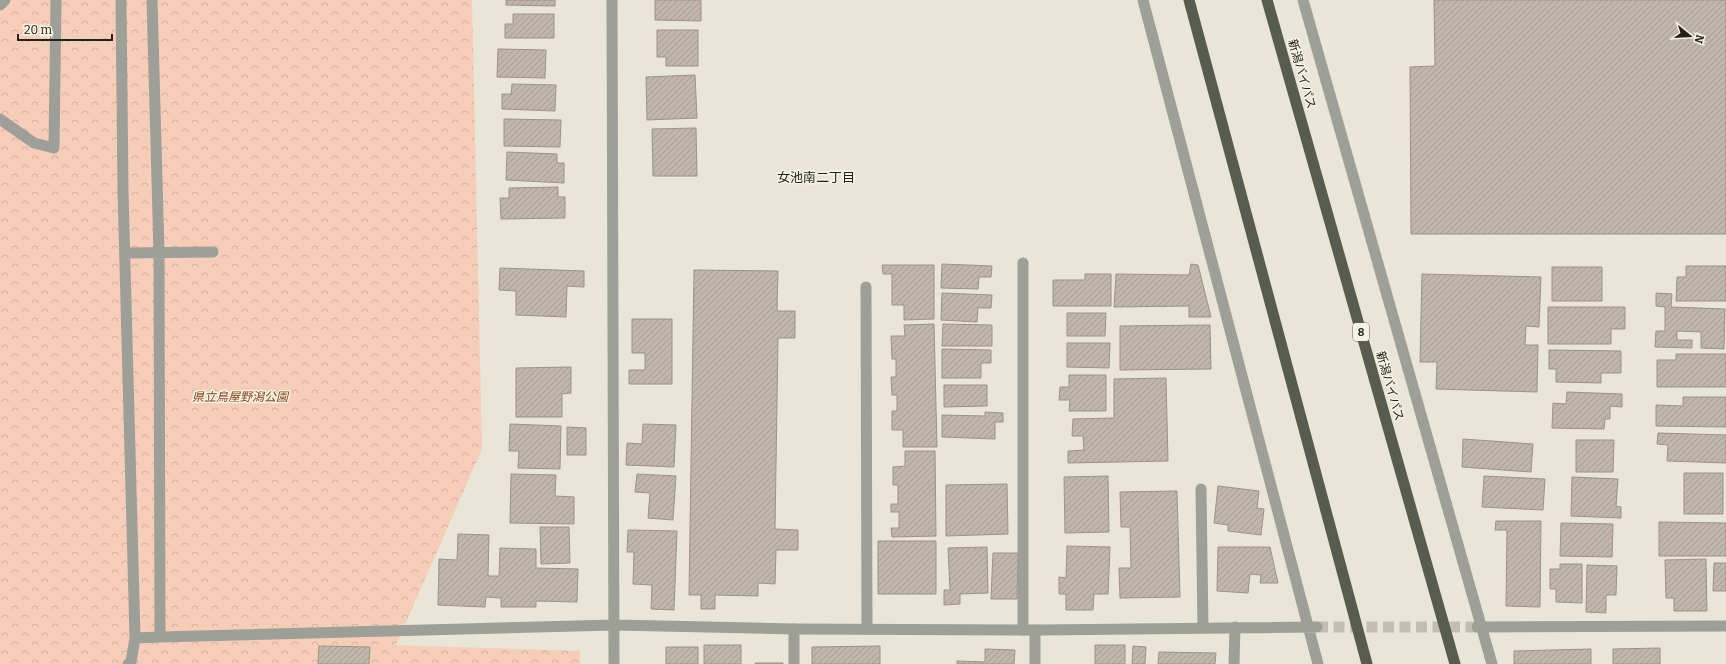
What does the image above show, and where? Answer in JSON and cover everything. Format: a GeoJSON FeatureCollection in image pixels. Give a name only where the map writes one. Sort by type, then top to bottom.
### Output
{"type":"FeatureCollection","features":[{"type":"Feature","properties":{"kind":"highway"},"geometry":{"type":"LineString","coordinates":[[1189,0],[1367,664]]}},
{"type":"Feature","properties":{"kind":"highway","name":"新潟バイパス"},"geometry":{"type":"LineString","coordinates":[[1268,0],[1455,664]]}},
{"type":"Feature","properties":{"kind":"street"},"geometry":{"type":"LineString","coordinates":[[0,5],[5,0]]}},
{"type":"Feature","properties":{"kind":"street"},"geometry":{"type":"LineString","coordinates":[[0,119],[34,143],[54,148],[56,0]]}},
{"type":"Feature","properties":{"kind":"street"},"geometry":{"type":"LineString","coordinates":[[121,0],[125,253],[136,638],[131,662],[128,664]]}},
{"type":"Feature","properties":{"kind":"street"},"geometry":{"type":"LineString","coordinates":[[152,0],[159,252],[160,637]]}},
{"type":"Feature","properties":{"kind":"street"},"geometry":{"type":"LineString","coordinates":[[612,0],[614,664]]}},
{"type":"Feature","properties":{"kind":"street"},"geometry":{"type":"LineString","coordinates":[[1143,0],[1313,627],[1318,664]]}},
{"type":"Feature","properties":{"kind":"street"},"geometry":{"type":"LineString","coordinates":[[1303,0],[1479,627],[1492,664]]}},
{"type":"Feature","properties":{"kind":"street"},"geometry":{"type":"LineString","coordinates":[[125,253],[213,252]]}},
{"type":"Feature","properties":{"kind":"street"},"geometry":{"type":"LineString","coordinates":[[1022,630],[1023,263]]}},
{"type":"Feature","properties":{"kind":"street"},"geometry":{"type":"LineString","coordinates":[[866,287],[867,628]]}},
{"type":"Feature","properties":{"kind":"street"},"geometry":{"type":"LineString","coordinates":[[1201,489],[1203,628]]}},
{"type":"Feature","properties":{"kind":"street"},"geometry":{"type":"LineString","coordinates":[[136,638],[615,625],[794,629],[867,628],[1022,630],[1313,627]]}},
{"type":"Feature","properties":{"kind":"street"},"geometry":{"type":"LineString","coordinates":[[1479,627],[1726,626]]}},
{"type":"Feature","properties":{"kind":"street"},"geometry":{"type":"LineString","coordinates":[[1234,664],[1235,627]]}},
{"type":"Feature","properties":{"kind":"street"},"geometry":{"type":"LineString","coordinates":[[794,629],[794,664]]}},
{"type":"Feature","properties":{"kind":"street"},"geometry":{"type":"LineString","coordinates":[[1035,630],[1035,664]]}},
{"type":"Feature","properties":{"kind":"green space","name":"県立鳥屋野潟公園"},"geometry":{"type":"Polygon","coordinates":[[[0,0],[472,0],[482,449],[396,645],[580,651],[580,664],[0,664],[0,0]]]}},
{"type":"Feature","properties":{"kind":"building"},"geometry":{"type":"Polygon","coordinates":[[[506,0],[555,0],[555,6],[506,5],[506,0]]]}},
{"type":"Feature","properties":{"kind":"building"},"geometry":{"type":"Polygon","coordinates":[[[655,0],[701,0],[701,21],[655,20],[655,0]]]}},
{"type":"Feature","properties":{"kind":"building"},"geometry":{"type":"Polygon","coordinates":[[[1434,0],[1726,0],[1726,234],[1411,234],[1410,67],[1435,66],[1434,0]]]}},
{"type":"Feature","properties":{"kind":"building"},"geometry":{"type":"Polygon","coordinates":[[[513,14],[554,14],[554,38],[505,38],[505,24],[513,24],[513,14]]]}},
{"type":"Feature","properties":{"kind":"building"},"geometry":{"type":"Polygon","coordinates":[[[657,30],[698,30],[698,66],[666,66],[666,57],[657,57],[657,30]]]}},
{"type":"Feature","properties":{"kind":"building"},"geometry":{"type":"Polygon","coordinates":[[[498,49],[546,50],[545,78],[497,77],[498,49]]]}},
{"type":"Feature","properties":{"kind":"building"},"geometry":{"type":"Polygon","coordinates":[[[695,75],[697,118],[647,120],[646,77],[695,75]]]}},
{"type":"Feature","properties":{"kind":"building"},"geometry":{"type":"Polygon","coordinates":[[[512,84],[556,85],[555,111],[502,109],[502,94],[511,94],[512,84]]]}},
{"type":"Feature","properties":{"kind":"building"},"geometry":{"type":"Polygon","coordinates":[[[504,119],[561,120],[560,147],[504,146],[504,119]]]}},
{"type":"Feature","properties":{"kind":"building"},"geometry":{"type":"Polygon","coordinates":[[[696,128],[697,176],[653,176],[652,129],[696,128]]]}},
{"type":"Feature","properties":{"kind":"building"},"geometry":{"type":"Polygon","coordinates":[[[507,152],[557,154],[557,163],[564,163],[564,183],[506,180],[507,152]]]}},
{"type":"Feature","properties":{"kind":"building"},"geometry":{"type":"Polygon","coordinates":[[[558,187],[558,197],[565,197],[565,218],[501,219],[500,198],[509,198],[509,188],[558,187]]]}},
{"type":"Feature","properties":{"kind":"building"},"geometry":{"type":"Polygon","coordinates":[[[942,264],[992,266],[991,277],[979,277],[978,289],[941,288],[942,264]]]}},
{"type":"Feature","properties":{"kind":"building"},"geometry":{"type":"Polygon","coordinates":[[[1191,264],[1198,265],[1211,317],[1189,317],[1189,306],[1114,307],[1116,274],[1189,275],[1191,264]]]}},
{"type":"Feature","properties":{"kind":"building"},"geometry":{"type":"Polygon","coordinates":[[[882,265],[934,265],[934,319],[904,320],[904,305],[892,305],[892,274],[883,274],[882,265]]]}},
{"type":"Feature","properties":{"kind":"building"},"geometry":{"type":"Polygon","coordinates":[[[1686,266],[1726,266],[1726,301],[1676,301],[1677,277],[1686,277],[1686,266]]]}},
{"type":"Feature","properties":{"kind":"building"},"geometry":{"type":"Polygon","coordinates":[[[1552,267],[1602,267],[1602,301],[1552,301],[1552,267]]]}},
{"type":"Feature","properties":{"kind":"building"},"geometry":{"type":"Polygon","coordinates":[[[500,268],[584,271],[584,287],[567,286],[566,317],[516,315],[516,291],[499,290],[500,268]]]}},
{"type":"Feature","properties":{"kind":"building"},"geometry":{"type":"Polygon","coordinates":[[[694,270],[778,271],[777,311],[795,311],[795,338],[778,338],[775,529],[798,530],[798,550],[776,550],[775,584],[758,583],[758,596],[715,595],[715,609],[701,609],[701,595],[689,595],[694,270]]]}},
{"type":"Feature","properties":{"kind":"building"},"geometry":{"type":"Polygon","coordinates":[[[1085,274],[1111,274],[1111,306],[1053,306],[1053,280],[1085,280],[1085,274]]]}},
{"type":"Feature","properties":{"kind":"building"},"geometry":{"type":"Polygon","coordinates":[[[1422,274],[1541,277],[1539,327],[1526,326],[1525,345],[1538,345],[1537,392],[1436,389],[1437,362],[1420,362],[1422,274]]]}},
{"type":"Feature","properties":{"kind":"building"},"geometry":{"type":"Polygon","coordinates":[[[942,293],[992,295],[991,308],[978,308],[977,322],[941,320],[942,293]]]}},
{"type":"Feature","properties":{"kind":"building"},"geometry":{"type":"Polygon","coordinates":[[[1656,293],[1672,294],[1671,307],[1725,309],[1724,349],[1701,348],[1701,332],[1677,331],[1677,340],[1692,340],[1692,348],[1655,347],[1656,331],[1665,331],[1665,307],[1656,306],[1656,293]]]}},
{"type":"Feature","properties":{"kind":"building"},"geometry":{"type":"Polygon","coordinates":[[[1548,307],[1625,307],[1625,329],[1611,329],[1611,344],[1548,344],[1548,307]]]}},
{"type":"Feature","properties":{"kind":"building"},"geometry":{"type":"Polygon","coordinates":[[[1067,313],[1106,313],[1105,336],[1067,336],[1067,313]]]}},
{"type":"Feature","properties":{"kind":"building"},"geometry":{"type":"Polygon","coordinates":[[[632,319],[672,319],[672,384],[629,384],[629,370],[645,370],[645,353],[632,353],[632,319]]]}},
{"type":"Feature","properties":{"kind":"building"},"geometry":{"type":"Polygon","coordinates":[[[934,324],[937,447],[903,447],[903,430],[892,430],[892,411],[897,411],[897,395],[892,395],[891,377],[896,377],[896,359],[892,359],[891,336],[905,336],[904,325],[934,324]]]}},
{"type":"Feature","properties":{"kind":"building"},"geometry":{"type":"Polygon","coordinates":[[[943,324],[992,325],[992,346],[942,346],[943,324]]]}},
{"type":"Feature","properties":{"kind":"building"},"geometry":{"type":"Polygon","coordinates":[[[1210,325],[1211,369],[1120,370],[1120,326],[1210,325]]]}},
{"type":"Feature","properties":{"kind":"building"},"geometry":{"type":"Polygon","coordinates":[[[1067,343],[1110,343],[1109,368],[1067,367],[1067,343]]]}},
{"type":"Feature","properties":{"kind":"building"},"geometry":{"type":"Polygon","coordinates":[[[942,349],[991,350],[991,363],[981,363],[981,378],[942,378],[942,349]]]}},
{"type":"Feature","properties":{"kind":"building"},"geometry":{"type":"Polygon","coordinates":[[[1549,350],[1621,351],[1621,373],[1601,373],[1601,383],[1556,382],[1556,369],[1549,369],[1549,350]]]}},
{"type":"Feature","properties":{"kind":"building"},"geometry":{"type":"Polygon","coordinates":[[[1676,354],[1726,354],[1726,387],[1657,387],[1657,360],[1676,360],[1676,354]]]}},
{"type":"Feature","properties":{"kind":"building"},"geometry":{"type":"Polygon","coordinates":[[[571,367],[571,393],[562,394],[562,417],[516,417],[516,368],[571,367]]]}},
{"type":"Feature","properties":{"kind":"building"},"geometry":{"type":"Polygon","coordinates":[[[1069,375],[1106,375],[1106,411],[1069,411],[1070,400],[1059,400],[1060,387],[1069,387],[1069,375]]]}},
{"type":"Feature","properties":{"kind":"building"},"geometry":{"type":"Polygon","coordinates":[[[1166,378],[1168,461],[1068,463],[1068,451],[1084,450],[1083,436],[1072,436],[1073,419],[1114,418],[1114,379],[1166,378]]]}},
{"type":"Feature","properties":{"kind":"building"},"geometry":{"type":"Polygon","coordinates":[[[944,385],[987,385],[987,406],[944,407],[944,385]]]}},
{"type":"Feature","properties":{"kind":"building"},"geometry":{"type":"Polygon","coordinates":[[[1567,392],[1622,394],[1622,407],[1610,406],[1610,419],[1605,419],[1604,429],[1552,428],[1553,403],[1566,404],[1567,392]]]}},
{"type":"Feature","properties":{"kind":"building"},"geometry":{"type":"Polygon","coordinates":[[[1683,397],[1726,397],[1726,427],[1656,426],[1656,405],[1683,406],[1683,397]]]}},
{"type":"Feature","properties":{"kind":"building"},"geometry":{"type":"Polygon","coordinates":[[[985,412],[1003,413],[1003,422],[995,422],[995,439],[942,437],[942,415],[985,416],[985,412]]]}},
{"type":"Feature","properties":{"kind":"building"},"geometry":{"type":"Polygon","coordinates":[[[510,424],[561,426],[560,469],[518,468],[519,451],[509,451],[510,424]]]}},
{"type":"Feature","properties":{"kind":"building"},"geometry":{"type":"Polygon","coordinates":[[[643,424],[676,425],[674,467],[626,465],[627,443],[642,444],[643,424]]]}},
{"type":"Feature","properties":{"kind":"building"},"geometry":{"type":"Polygon","coordinates":[[[567,427],[586,428],[586,455],[567,455],[567,427]]]}},
{"type":"Feature","properties":{"kind":"building"},"geometry":{"type":"Polygon","coordinates":[[[1658,433],[1726,435],[1726,463],[1667,461],[1668,445],[1657,444],[1658,433]]]}},
{"type":"Feature","properties":{"kind":"building"},"geometry":{"type":"Polygon","coordinates":[[[1463,439],[1533,444],[1531,472],[1462,467],[1463,439]]]}},
{"type":"Feature","properties":{"kind":"building"},"geometry":{"type":"Polygon","coordinates":[[[1576,440],[1614,440],[1613,472],[1576,472],[1576,440]]]}},
{"type":"Feature","properties":{"kind":"building"},"geometry":{"type":"Polygon","coordinates":[[[905,451],[935,451],[936,536],[892,537],[891,528],[899,528],[899,512],[891,512],[891,504],[898,504],[898,485],[893,485],[893,467],[905,466],[905,451]]]}},
{"type":"Feature","properties":{"kind":"building"},"geometry":{"type":"Polygon","coordinates":[[[1684,473],[1723,473],[1723,514],[1684,514],[1684,473]]]}},
{"type":"Feature","properties":{"kind":"building"},"geometry":{"type":"Polygon","coordinates":[[[511,474],[556,475],[555,496],[574,497],[574,524],[510,523],[511,474]]]}},
{"type":"Feature","properties":{"kind":"building"},"geometry":{"type":"Polygon","coordinates":[[[637,474],[676,476],[673,520],[648,518],[650,493],[635,492],[637,474]]]}},
{"type":"Feature","properties":{"kind":"building"},"geometry":{"type":"Polygon","coordinates":[[[1108,476],[1109,532],[1065,533],[1064,477],[1108,476]]]}},
{"type":"Feature","properties":{"kind":"building"},"geometry":{"type":"Polygon","coordinates":[[[1484,476],[1545,479],[1543,510],[1482,507],[1484,476]]]}},
{"type":"Feature","properties":{"kind":"building"},"geometry":{"type":"Polygon","coordinates":[[[1572,477],[1618,479],[1616,506],[1621,507],[1621,518],[1571,516],[1572,477]]]}},
{"type":"Feature","properties":{"kind":"building"},"geometry":{"type":"Polygon","coordinates":[[[1007,484],[1008,534],[946,536],[946,485],[1007,484]]]}},
{"type":"Feature","properties":{"kind":"building"},"geometry":{"type":"Polygon","coordinates":[[[1218,486],[1259,491],[1257,508],[1264,509],[1261,535],[1228,531],[1228,525],[1214,523],[1218,486]]]}},
{"type":"Feature","properties":{"kind":"building"},"geometry":{"type":"Polygon","coordinates":[[[1177,491],[1180,597],[1120,598],[1119,568],[1131,568],[1130,527],[1121,527],[1120,492],[1177,491]]]}},
{"type":"Feature","properties":{"kind":"building"},"geometry":{"type":"Polygon","coordinates":[[[1496,521],[1541,521],[1540,607],[1506,606],[1507,530],[1495,530],[1496,521]]]}},
{"type":"Feature","properties":{"kind":"building"},"geometry":{"type":"Polygon","coordinates":[[[1659,522],[1726,523],[1726,556],[1659,556],[1659,522]]]}},
{"type":"Feature","properties":{"kind":"building"},"geometry":{"type":"Polygon","coordinates":[[[1561,523],[1613,524],[1612,557],[1560,556],[1561,523]]]}},
{"type":"Feature","properties":{"kind":"building"},"geometry":{"type":"Polygon","coordinates":[[[540,527],[569,527],[570,563],[541,564],[540,527]]]}},
{"type":"Feature","properties":{"kind":"building"},"geometry":{"type":"Polygon","coordinates":[[[628,530],[677,531],[674,610],[651,609],[652,585],[633,584],[634,552],[627,552],[628,530]]]}},
{"type":"Feature","properties":{"kind":"building"},"geometry":{"type":"Polygon","coordinates":[[[458,534],[489,535],[488,576],[499,576],[500,548],[536,549],[536,568],[578,569],[577,602],[536,601],[536,607],[501,607],[501,598],[486,597],[485,607],[438,605],[439,559],[457,560],[458,534]]]}},
{"type":"Feature","properties":{"kind":"building"},"geometry":{"type":"Polygon","coordinates":[[[878,541],[936,541],[936,594],[878,594],[878,541]]]}},
{"type":"Feature","properties":{"kind":"building"},"geometry":{"type":"Polygon","coordinates":[[[1067,546],[1110,547],[1108,594],[1094,594],[1093,610],[1066,610],[1066,594],[1059,594],[1059,577],[1066,578],[1067,546]]]}},
{"type":"Feature","properties":{"kind":"building"},"geometry":{"type":"Polygon","coordinates":[[[987,547],[988,593],[960,594],[960,604],[944,605],[944,590],[950,590],[948,548],[987,547]]]}},
{"type":"Feature","properties":{"kind":"building"},"geometry":{"type":"Polygon","coordinates":[[[1218,547],[1270,547],[1278,583],[1260,583],[1261,575],[1250,574],[1248,593],[1217,591],[1218,547]]]}},
{"type":"Feature","properties":{"kind":"building"},"geometry":{"type":"Polygon","coordinates":[[[993,553],[1018,553],[1017,599],[991,599],[993,553]]]}},
{"type":"Feature","properties":{"kind":"building"},"geometry":{"type":"Polygon","coordinates":[[[1706,559],[1707,611],[1674,611],[1674,598],[1666,598],[1665,560],[1706,559]]]}},
{"type":"Feature","properties":{"kind":"building"},"geometry":{"type":"Polygon","coordinates":[[[1714,563],[1726,563],[1726,591],[1713,591],[1714,563]]]}},
{"type":"Feature","properties":{"kind":"building"},"geometry":{"type":"Polygon","coordinates":[[[1560,564],[1582,564],[1582,603],[1556,602],[1556,589],[1550,589],[1550,569],[1560,569],[1560,564]]]}},
{"type":"Feature","properties":{"kind":"building"},"geometry":{"type":"Polygon","coordinates":[[[1587,565],[1617,566],[1616,595],[1606,595],[1606,613],[1586,612],[1587,565]]]}},
{"type":"Feature","properties":{"kind":"building"},"geometry":{"type":"Polygon","coordinates":[[[704,645],[741,645],[741,664],[704,664],[704,645]]]}},
{"type":"Feature","properties":{"kind":"building"},"geometry":{"type":"Polygon","coordinates":[[[1095,645],[1125,645],[1125,664],[1095,664],[1095,645]]]}},
{"type":"Feature","properties":{"kind":"building"},"geometry":{"type":"Polygon","coordinates":[[[319,646],[370,647],[369,664],[318,664],[319,646]]]}},
{"type":"Feature","properties":{"kind":"building"},"geometry":{"type":"Polygon","coordinates":[[[880,646],[880,664],[812,664],[812,647],[880,646]]]}},
{"type":"Feature","properties":{"kind":"building"},"geometry":{"type":"Polygon","coordinates":[[[1133,646],[1146,647],[1145,664],[1132,664],[1133,646]]]}},
{"type":"Feature","properties":{"kind":"building"},"geometry":{"type":"Polygon","coordinates":[[[666,647],[698,647],[698,664],[666,664],[666,647]]]}},
{"type":"Feature","properties":{"kind":"building"},"geometry":{"type":"Polygon","coordinates":[[[1660,648],[1660,664],[1613,664],[1613,649],[1660,648]]]}},
{"type":"Feature","properties":{"kind":"building"},"geometry":{"type":"Polygon","coordinates":[[[985,649],[1015,650],[1014,664],[957,664],[957,661],[985,662],[985,649]]]}},
{"type":"Feature","properties":{"kind":"building"},"geometry":{"type":"Polygon","coordinates":[[[1591,649],[1591,664],[1514,664],[1514,651],[1591,649]]]}},
{"type":"Feature","properties":{"kind":"building"},"geometry":{"type":"Polygon","coordinates":[[[1159,652],[1216,653],[1215,664],[1158,664],[1159,652]]]}},
{"type":"Feature","properties":{"kind":"building"},"geometry":{"type":"Polygon","coordinates":[[[783,663],[783,664],[755,664],[783,663]]]}},
{"type":"Feature","properties":{"kind":"tunnel"},"geometry":{"type":"LineString","coordinates":[[1317,627],[1477,627]]}},
{"type":"Feature","properties":{"kind":"district","name":"女池南二丁目"},"geometry":{"type":"Point","coordinates":[816,177]}}]}
